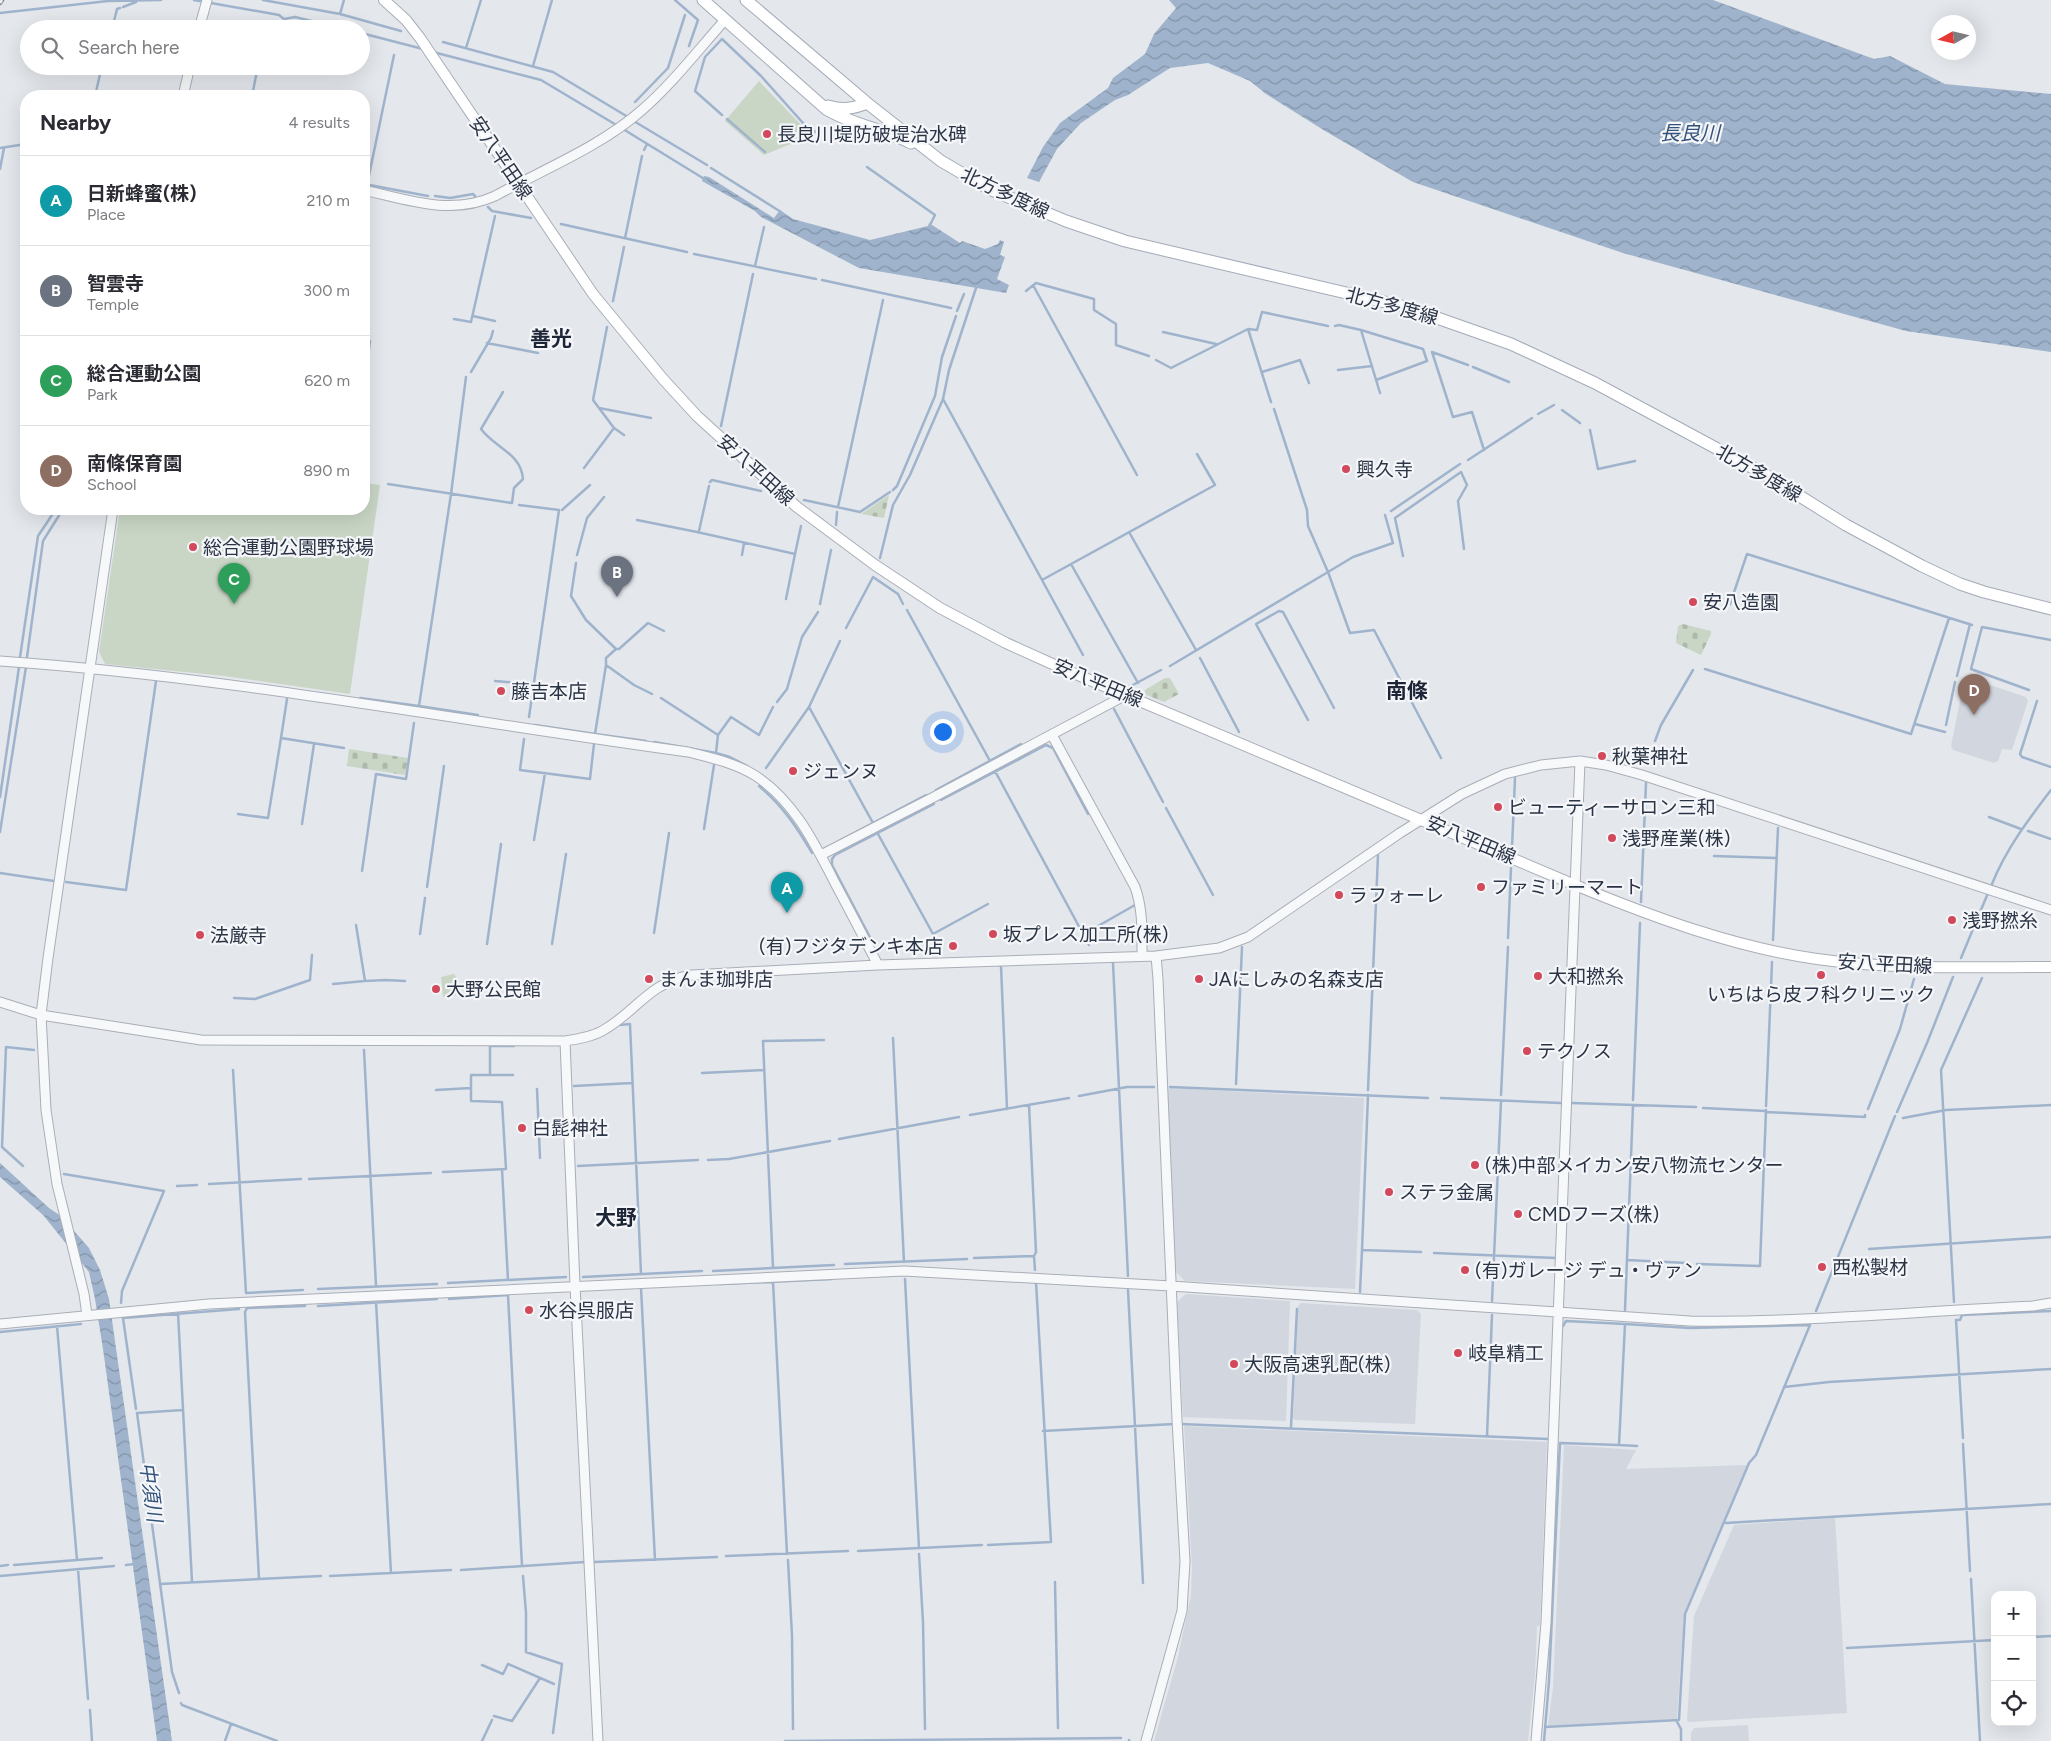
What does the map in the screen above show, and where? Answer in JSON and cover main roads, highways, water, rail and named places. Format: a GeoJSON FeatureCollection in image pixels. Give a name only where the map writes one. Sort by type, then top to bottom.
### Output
{"type":"FeatureCollection","features":[{"type":"Feature","properties":{"kind":"main road","name":"安八平田線"},"geometry":{"type":"LineString","coordinates":[[384,0],[406,20],[420,38],[594,294],[663,379],[697,416],[797,507],[875,565],[940,608],[1006,643],[1126,695],[1576,885],[1637,910],[1707,934],[1815,959],[1922,967],[2051,967]]}},
{"type":"Feature","properties":{"kind":"main road"},"geometry":{"type":"LineString","coordinates":[[703,0],[814,98],[838,116],[862,123],[909,142],[941,161]]}},
{"type":"Feature","properties":{"kind":"main road","name":"北方多度線"},"geometry":{"type":"LineString","coordinates":[[746,0],[867,103],[941,161],[989,189],[1066,221],[1125,241],[1406,307],[1511,344],[1595,383],[1766,475],[1846,525],[1922,566],[1960,584],[2051,609]]}},
{"type":"Feature","properties":{"kind":"main road"},"geometry":{"type":"LineString","coordinates":[[814,98],[827,106],[840,109],[854,108],[867,103]]}},
{"type":"Feature","properties":{"kind":"water","name":"長良川"},"geometry":{"type":"Polygon","coordinates":[[[1169,0],[1713,0],[1874,59],[1890,56],[1945,84],[2051,94],[2051,352],[1906,331],[1623,253],[1413,182],[1325,131],[1266,94],[1250,81],[1208,63],[1170,68],[1128,95],[1115,100],[1081,123],[1057,149],[1039,182],[1027,178],[1043,147],[1060,123],[1108,88],[1113,78],[1145,54],[1154,34],[1176,8],[1169,0]]]}},
{"type":"Feature","properties":{"kind":"water"},"geometry":{"type":"Polygon","coordinates":[[[704,176],[709,177],[774,218],[780,210],[793,219],[870,240],[928,226],[929,223],[960,243],[962,241],[985,249],[998,244],[1000,240],[1004,242],[1000,255],[1005,257],[997,279],[1009,285],[1006,293],[859,268],[761,217],[755,211],[702,181],[704,176]]]}},
{"type":"Feature","properties":{"kind":"water"},"geometry":{"type":"Polygon","coordinates":[[[0,1163],[49,1208],[61,1216],[89,1248],[100,1270],[109,1299],[172,1741],[157,1741],[103,1349],[89,1272],[43,1215],[0,1177],[0,1163]]]}},
{"type":"Feature","properties":{"kind":"waterway"},"geometry":{"type":"LineString","coordinates":[[0,13],[108,1],[161,0]]}},
{"type":"Feature","properties":{"kind":"waterway"},"geometry":{"type":"LineString","coordinates":[[194,0],[279,15],[284,19],[295,17],[307,20]]}},
{"type":"Feature","properties":{"kind":"waterway"},"geometry":{"type":"LineString","coordinates":[[263,0],[340,14],[362,20]]}},
{"type":"Feature","properties":{"kind":"waterway"},"geometry":{"type":"LineString","coordinates":[[340,14],[344,0]]}},
{"type":"Feature","properties":{"kind":"waterway"},"geometry":{"type":"LineString","coordinates":[[466,48],[481,0]]}},
{"type":"Feature","properties":{"kind":"waterway"},"geometry":{"type":"LineString","coordinates":[[533,66],[552,0]]}},
{"type":"Feature","properties":{"kind":"waterway"},"geometry":{"type":"LineString","coordinates":[[675,0],[698,20],[689,46]]}},
{"type":"Feature","properties":{"kind":"waterway"},"geometry":{"type":"LineString","coordinates":[[123,7],[136,2]]}},
{"type":"Feature","properties":{"kind":"waterway"},"geometry":{"type":"LineString","coordinates":[[114,20],[117,9],[120,8]]}},
{"type":"Feature","properties":{"kind":"waterway"},"geometry":{"type":"LineString","coordinates":[[635,102],[668,68],[685,15]]}},
{"type":"Feature","properties":{"kind":"waterway"},"geometry":{"type":"LineString","coordinates":[[370,22],[401,31]]}},
{"type":"Feature","properties":{"kind":"waterway"},"geometry":{"type":"LineString","coordinates":[[370,35],[423,49]]}},
{"type":"Feature","properties":{"kind":"waterway"},"geometry":{"type":"LineString","coordinates":[[722,115],[695,91],[705,57],[722,39],[761,76],[803,123],[817,133]]}},
{"type":"Feature","properties":{"kind":"waterway"},"geometry":{"type":"LineString","coordinates":[[443,42],[553,72],[628,117]]}},
{"type":"Feature","properties":{"kind":"waterway"},"geometry":{"type":"LineString","coordinates":[[433,52],[541,80],[618,126]]}},
{"type":"Feature","properties":{"kind":"waterway"},"geometry":{"type":"LineString","coordinates":[[370,171],[394,55]]}},
{"type":"Feature","properties":{"kind":"waterway"},"geometry":{"type":"LineString","coordinates":[[96,90],[100,75]]}},
{"type":"Feature","properties":{"kind":"waterway"},"geometry":{"type":"LineString","coordinates":[[253,90],[256,75]]}},
{"type":"Feature","properties":{"kind":"waterway"},"geometry":{"type":"LineString","coordinates":[[727,119],[765,152]]}},
{"type":"Feature","properties":{"kind":"waterway"},"geometry":{"type":"LineString","coordinates":[[632,120],[707,165]]}},
{"type":"Feature","properties":{"kind":"waterway"},"geometry":{"type":"LineString","coordinates":[[623,129],[706,180]]}},
{"type":"Feature","properties":{"kind":"waterway"},"geometry":{"type":"LineString","coordinates":[[644,150],[647,144]]}},
{"type":"Feature","properties":{"kind":"waterway"},"geometry":{"type":"LineString","coordinates":[[0,148],[20,145]]}},
{"type":"Feature","properties":{"kind":"waterway"},"geometry":{"type":"LineString","coordinates":[[0,169],[4,148]]}},
{"type":"Feature","properties":{"kind":"waterway"},"geometry":{"type":"LineString","coordinates":[[625,238],[642,156]]}},
{"type":"Feature","properties":{"kind":"waterway"},"geometry":{"type":"LineString","coordinates":[[867,167],[935,215],[930,225]]}},
{"type":"Feature","properties":{"kind":"waterway"},"geometry":{"type":"LineString","coordinates":[[711,168],[781,212]]}},
{"type":"Feature","properties":{"kind":"waterway"},"geometry":{"type":"LineString","coordinates":[[370,185],[428,196]]}},
{"type":"Feature","properties":{"kind":"waterway"},"geometry":{"type":"LineString","coordinates":[[435,196],[450,198],[473,194],[475,196]]}},
{"type":"Feature","properties":{"kind":"waterway"},"geometry":{"type":"LineString","coordinates":[[488,207],[492,211],[531,218]]}},
{"type":"Feature","properties":{"kind":"waterway"},"geometry":{"type":"LineString","coordinates":[[454,319],[471,322],[495,216]]}},
{"type":"Feature","properties":{"kind":"waterway"},"geometry":{"type":"LineString","coordinates":[[561,224],[687,252]]}},
{"type":"Feature","properties":{"kind":"waterway"},"geometry":{"type":"LineString","coordinates":[[755,266],[764,227]]}},
{"type":"Feature","properties":{"kind":"waterway"},"geometry":{"type":"LineString","coordinates":[[613,301],[624,247]]}},
{"type":"Feature","properties":{"kind":"waterway"},"geometry":{"type":"LineString","coordinates":[[694,254],[816,279]]}},
{"type":"Feature","properties":{"kind":"waterway"},"geometry":{"type":"LineString","coordinates":[[721,426],[753,274]]}},
{"type":"Feature","properties":{"kind":"waterway"},"geometry":{"type":"LineString","coordinates":[[822,280],[951,308]]}},
{"type":"Feature","properties":{"kind":"waterway"},"geometry":{"type":"LineString","coordinates":[[1026,291],[1036,283],[1094,299],[1094,310],[1116,324],[1116,345],[1149,356]]}},
{"type":"Feature","properties":{"kind":"waterway"},"geometry":{"type":"LineString","coordinates":[[1033,285],[1137,475]]}},
{"type":"Feature","properties":{"kind":"waterway"},"geometry":{"type":"LineString","coordinates":[[880,558],[893,505],[910,475],[943,399],[949,370],[976,288]]}},
{"type":"Feature","properties":{"kind":"waterway"},"geometry":{"type":"LineString","coordinates":[[957,311],[964,294]]}},
{"type":"Feature","properties":{"kind":"waterway"},"geometry":{"type":"LineString","coordinates":[[838,507],[883,300]]}},
{"type":"Feature","properties":{"kind":"waterway"},"geometry":{"type":"LineString","coordinates":[[1248,329],[1257,330],[1262,312],[1328,326]]}},
{"type":"Feature","properties":{"kind":"waterway"},"geometry":{"type":"LineString","coordinates":[[473,316],[495,321]]}},
{"type":"Feature","properties":{"kind":"waterway"},"geometry":{"type":"LineString","coordinates":[[893,490],[897,486],[935,396],[942,357],[956,316]]}},
{"type":"Feature","properties":{"kind":"waterway"},"geometry":{"type":"LineString","coordinates":[[1335,326],[1339,325],[1361,330],[1380,393]]}},
{"type":"Feature","properties":{"kind":"waterway"},"geometry":{"type":"LineString","coordinates":[[607,327],[593,400],[614,428],[624,435]]}},
{"type":"Feature","properties":{"kind":"waterway"},"geometry":{"type":"LineString","coordinates":[[1156,360],[1171,368],[1248,329],[1271,402]]}},
{"type":"Feature","properties":{"kind":"waterway"},"geometry":{"type":"LineString","coordinates":[[1361,330],[1423,349],[1427,361],[1376,380]]}},
{"type":"Feature","properties":{"kind":"waterway"},"geometry":{"type":"LineString","coordinates":[[471,372],[491,338],[493,331]]}},
{"type":"Feature","properties":{"kind":"waterway"},"geometry":{"type":"LineString","coordinates":[[1163,332],[1216,344]]}},
{"type":"Feature","properties":{"kind":"waterway"},"geometry":{"type":"LineString","coordinates":[[487,343],[538,353]]}},
{"type":"Feature","properties":{"kind":"waterway"},"geometry":{"type":"LineString","coordinates":[[1468,365],[1432,352],[1453,417],[1472,412],[1484,450]]}},
{"type":"Feature","properties":{"kind":"waterway"},"geometry":{"type":"LineString","coordinates":[[1262,372],[1300,360],[1309,383]]}},
{"type":"Feature","properties":{"kind":"waterway"},"geometry":{"type":"LineString","coordinates":[[1338,370],[1372,366]]}},
{"type":"Feature","properties":{"kind":"waterway"},"geometry":{"type":"LineString","coordinates":[[1473,367],[1509,382]]}},
{"type":"Feature","properties":{"kind":"waterway"},"geometry":{"type":"LineString","coordinates":[[360,698],[419,706],[451,494],[466,377]]}},
{"type":"Feature","properties":{"kind":"waterway"},"geometry":{"type":"LineString","coordinates":[[503,392],[481,429],[513,457],[521,470],[523,479],[514,488],[512,503]]}},
{"type":"Feature","properties":{"kind":"waterway"},"geometry":{"type":"LineString","coordinates":[[943,399],[1083,655]]}},
{"type":"Feature","properties":{"kind":"waterway"},"geometry":{"type":"LineString","coordinates":[[1538,414],[1554,405]]}},
{"type":"Feature","properties":{"kind":"waterway"},"geometry":{"type":"LineString","coordinates":[[599,408],[651,418]]}},
{"type":"Feature","properties":{"kind":"waterway"},"geometry":{"type":"LineString","coordinates":[[1274,409],[1307,510],[1308,526],[1328,572],[1353,557],[1393,543],[1385,515]]}},
{"type":"Feature","properties":{"kind":"waterway"},"geometry":{"type":"LineString","coordinates":[[1562,410],[1580,423]]}},
{"type":"Feature","properties":{"kind":"waterway"},"geometry":{"type":"LineString","coordinates":[[1468,460],[1532,418]]}},
{"type":"Feature","properties":{"kind":"waterway"},"geometry":{"type":"LineString","coordinates":[[584,468],[614,428]]}},
{"type":"Feature","properties":{"kind":"waterway"},"geometry":{"type":"LineString","coordinates":[[1590,430],[1598,469],[1635,461]]}},
{"type":"Feature","properties":{"kind":"waterway"},"geometry":{"type":"LineString","coordinates":[[1042,580],[1215,485],[1197,454]]}},
{"type":"Feature","properties":{"kind":"waterway"},"geometry":{"type":"LineString","coordinates":[[1391,511],[1460,464]]}},
{"type":"Feature","properties":{"kind":"waterway"},"geometry":{"type":"LineString","coordinates":[[1403,556],[1395,518],[1461,472],[1467,485],[1458,501],[1464,549]]}},
{"type":"Feature","properties":{"kind":"waterway"},"geometry":{"type":"LineString","coordinates":[[710,482],[712,480],[761,491]]}},
{"type":"Feature","properties":{"kind":"waterway"},"geometry":{"type":"LineString","coordinates":[[388,484],[512,503]]}},
{"type":"Feature","properties":{"kind":"waterway"},"geometry":{"type":"LineString","coordinates":[[562,510],[590,485]]}},
{"type":"Feature","properties":{"kind":"waterway"},"geometry":{"type":"LineString","coordinates":[[637,520],[697,532],[699,531],[709,486]]}},
{"type":"Feature","properties":{"kind":"waterway"},"geometry":{"type":"LineString","coordinates":[[804,500],[860,512],[890,492]]}},
{"type":"Feature","properties":{"kind":"waterway"},"geometry":{"type":"LineString","coordinates":[[577,555],[587,518],[604,497]]}},
{"type":"Feature","properties":{"kind":"waterway"},"geometry":{"type":"LineString","coordinates":[[519,505],[559,510],[529,717]]}},
{"type":"Feature","properties":{"kind":"waterway"},"geometry":{"type":"LineString","coordinates":[[836,525],[837,512]]}},
{"type":"Feature","properties":{"kind":"waterway"},"geometry":{"type":"LineString","coordinates":[[20,657],[38,536],[52,515]]}},
{"type":"Feature","properties":{"kind":"waterway"},"geometry":{"type":"LineString","coordinates":[[27,657],[43,541],[59,515]]}},
{"type":"Feature","properties":{"kind":"waterway"},"geometry":{"type":"LineString","coordinates":[[697,532],[795,554],[801,526]]}},
{"type":"Feature","properties":{"kind":"waterway"},"geometry":{"type":"LineString","coordinates":[[1129,532],[1196,650]]}},
{"type":"Feature","properties":{"kind":"waterway"},"geometry":{"type":"LineString","coordinates":[[742,555],[744,543]]}},
{"type":"Feature","properties":{"kind":"waterway"},"geometry":{"type":"LineString","coordinates":[[820,604],[831,550]]}},
{"type":"Feature","properties":{"kind":"waterway"},"geometry":{"type":"LineString","coordinates":[[786,599],[795,554]]}},
{"type":"Feature","properties":{"kind":"waterway"},"geometry":{"type":"LineString","coordinates":[[1730,604],[1747,554],[1972,625]]}},
{"type":"Feature","properties":{"kind":"waterway"},"geometry":{"type":"LineString","coordinates":[[576,563],[571,596],[586,620],[616,649],[606,658],[606,665],[634,685],[652,694]]}},
{"type":"Feature","properties":{"kind":"waterway"},"geometry":{"type":"LineString","coordinates":[[1071,564],[1138,683]]}},
{"type":"Feature","properties":{"kind":"waterway"},"geometry":{"type":"LineString","coordinates":[[1170,666],[1328,572],[1350,633],[1374,630],[1441,758]]}},
{"type":"Feature","properties":{"kind":"waterway"},"geometry":{"type":"LineString","coordinates":[[846,628],[873,577],[898,594],[903,604]]}},
{"type":"Feature","properties":{"kind":"waterway"},"geometry":{"type":"LineString","coordinates":[[907,610],[990,761]]}},
{"type":"Feature","properties":{"kind":"waterway"},"geometry":{"type":"LineString","coordinates":[[1308,720],[1256,624],[1279,611],[1283,612],[1334,708]]}},
{"type":"Feature","properties":{"kind":"waterway"},"geometry":{"type":"LineString","coordinates":[[777,702],[787,689],[802,637],[818,612]]}},
{"type":"Feature","properties":{"kind":"waterway"},"geometry":{"type":"LineString","coordinates":[[1705,669],[1911,734],[1949,618]]}},
{"type":"Feature","properties":{"kind":"waterway"},"geometry":{"type":"LineString","coordinates":[[616,649],[619,649],[648,623],[664,631]]}},
{"type":"Feature","properties":{"kind":"waterway"},"geometry":{"type":"LineString","coordinates":[[1957,676],[1970,624]]}},
{"type":"Feature","properties":{"kind":"waterway"},"geometry":{"type":"LineString","coordinates":[[1982,627],[1971,669],[2029,690]]}},
{"type":"Feature","properties":{"kind":"waterway"},"geometry":{"type":"LineString","coordinates":[[1982,627],[2051,640]]}},
{"type":"Feature","properties":{"kind":"waterway"},"geometry":{"type":"LineString","coordinates":[[766,768],[809,707],[840,641]]}},
{"type":"Feature","properties":{"kind":"waterway"},"geometry":{"type":"LineString","coordinates":[[1200,658],[1239,732]]}},
{"type":"Feature","properties":{"kind":"waterway"},"geometry":{"type":"LineString","coordinates":[[535,725],[595,734],[606,665]]}},
{"type":"Feature","properties":{"kind":"waterway"},"geometry":{"type":"LineString","coordinates":[[0,797],[19,667]]}},
{"type":"Feature","properties":{"kind":"waterway"},"geometry":{"type":"LineString","coordinates":[[0,832],[26,667]]}},
{"type":"Feature","properties":{"kind":"waterway"},"geometry":{"type":"LineString","coordinates":[[1129,687],[1161,670]]}},
{"type":"Feature","properties":{"kind":"waterway"},"geometry":{"type":"LineString","coordinates":[[1655,741],[1661,725],[1693,670]]}},
{"type":"Feature","properties":{"kind":"waterway"},"geometry":{"type":"LineString","coordinates":[[66,882],[126,890],[156,681]]}},
{"type":"Feature","properties":{"kind":"waterway"},"geometry":{"type":"LineString","coordinates":[[495,681],[533,684]]}},
{"type":"Feature","properties":{"kind":"waterway"},"geometry":{"type":"LineString","coordinates":[[1946,725],[1955,682]]}},
{"type":"Feature","properties":{"kind":"waterway"},"geometry":{"type":"LineString","coordinates":[[661,698],[718,735],[731,717],[759,735],[773,707]]}},
{"type":"Feature","properties":{"kind":"waterway"},"geometry":{"type":"LineString","coordinates":[[281,738],[287,699]]}},
{"type":"Feature","properties":{"kind":"waterway"},"geometry":{"type":"LineString","coordinates":[[2037,701],[2020,754],[2022,757],[2051,767]]}},
{"type":"Feature","properties":{"kind":"waterway"},"geometry":{"type":"LineString","coordinates":[[419,706],[478,715]]}},
{"type":"Feature","properties":{"kind":"waterway"},"geometry":{"type":"LineString","coordinates":[[809,707],[873,823]]}},
{"type":"Feature","properties":{"kind":"waterway"},"geometry":{"type":"LineString","coordinates":[[1114,709],[1163,802]]}},
{"type":"Feature","properties":{"kind":"waterway"},"geometry":{"type":"LineString","coordinates":[[362,871],[376,774],[406,779],[414,723]]}},
{"type":"Feature","properties":{"kind":"waterway"},"geometry":{"type":"LineString","coordinates":[[1915,724],[1945,732]]}},
{"type":"Feature","properties":{"kind":"waterway"},"geometry":{"type":"LineString","coordinates":[[595,734],[646,741]]}},
{"type":"Feature","properties":{"kind":"waterway"},"geometry":{"type":"LineString","coordinates":[[718,735],[716,753],[730,757],[747,766]]}},
{"type":"Feature","properties":{"kind":"waterway"},"geometry":{"type":"LineString","coordinates":[[238,814],[268,818],[281,738],[344,748]]}},
{"type":"Feature","properties":{"kind":"waterway"},"geometry":{"type":"LineString","coordinates":[[524,739],[520,770],[590,779],[594,744]]}},
{"type":"Feature","properties":{"kind":"waterway"},"geometry":{"type":"LineString","coordinates":[[654,742],[716,753]]}},
{"type":"Feature","properties":{"kind":"waterway"},"geometry":{"type":"LineString","coordinates":[[302,824],[314,744]]}},
{"type":"Feature","properties":{"kind":"waterway"},"geometry":{"type":"LineString","coordinates":[[936,790],[1021,744]]}},
{"type":"Feature","properties":{"kind":"waterway"},"geometry":{"type":"LineString","coordinates":[[941,800],[1046,745],[1053,748],[1088,814]]}},
{"type":"Feature","properties":{"kind":"waterway"},"geometry":{"type":"LineString","coordinates":[[704,829],[714,765]]}},
{"type":"Feature","properties":{"kind":"waterway"},"geometry":{"type":"LineString","coordinates":[[427,887],[444,766]]}},
{"type":"Feature","properties":{"kind":"waterway"},"geometry":{"type":"LineString","coordinates":[[995,771],[1089,945]]}},
{"type":"Feature","properties":{"kind":"waterway"},"geometry":{"type":"LineString","coordinates":[[534,840],[545,773]]}},
{"type":"Feature","properties":{"kind":"waterway"},"geometry":{"type":"LineString","coordinates":[[1512,848],[1515,778]]}},
{"type":"Feature","properties":{"kind":"waterway"},"geometry":{"type":"LineString","coordinates":[[1641,902],[1646,783]]}},
{"type":"Feature","properties":{"kind":"waterway"},"geometry":{"type":"LineString","coordinates":[[759,786],[789,817],[812,853]]}},
{"type":"Feature","properties":{"kind":"waterway"},"geometry":{"type":"LineString","coordinates":[[1992,884],[2011,847],[2051,790]]}},
{"type":"Feature","properties":{"kind":"waterway"},"geometry":{"type":"LineString","coordinates":[[837,842],[926,795]]}},
{"type":"Feature","properties":{"kind":"waterway"},"geometry":{"type":"LineString","coordinates":[[873,943],[832,865],[832,859],[835,855],[934,804]]}},
{"type":"Feature","properties":{"kind":"waterway"},"geometry":{"type":"LineString","coordinates":[[1166,808],[1213,895]]}},
{"type":"Feature","properties":{"kind":"waterway"},"geometry":{"type":"LineString","coordinates":[[1989,817],[2021,829]]}},
{"type":"Feature","properties":{"kind":"waterway"},"geometry":{"type":"LineString","coordinates":[[1773,940],[1778,828]]}},
{"type":"Feature","properties":{"kind":"waterway"},"geometry":{"type":"LineString","coordinates":[[2028,831],[2051,839]]}},
{"type":"Feature","properties":{"kind":"waterway"},"geometry":{"type":"LineString","coordinates":[[654,933],[669,833]]}},
{"type":"Feature","properties":{"kind":"waterway"},"geometry":{"type":"LineString","coordinates":[[878,834],[933,934],[988,904]]}},
{"type":"Feature","properties":{"kind":"waterway"},"geometry":{"type":"LineString","coordinates":[[487,944],[501,844]]}},
{"type":"Feature","properties":{"kind":"waterway"},"geometry":{"type":"LineString","coordinates":[[552,944],[566,854]]}},
{"type":"Feature","properties":{"kind":"waterway"},"geometry":{"type":"LineString","coordinates":[[1368,1090],[1378,855]]}},
{"type":"Feature","properties":{"kind":"waterway"},"geometry":{"type":"LineString","coordinates":[[1714,856],[1776,858]]}},
{"type":"Feature","properties":{"kind":"waterway"},"geometry":{"type":"LineString","coordinates":[[1508,938],[1511,868]]}},
{"type":"Feature","properties":{"kind":"waterway"},"geometry":{"type":"LineString","coordinates":[[0,873],[54,881]]}},
{"type":"Feature","properties":{"kind":"waterway"},"geometry":{"type":"LineString","coordinates":[[1961,958],[1988,893]]}},
{"type":"Feature","properties":{"kind":"waterway"},"geometry":{"type":"LineString","coordinates":[[420,934],[425,898]]}},
{"type":"Feature","properties":{"kind":"waterway"},"geometry":{"type":"LineString","coordinates":[[1084,934],[1135,905]]}},
{"type":"Feature","properties":{"kind":"waterway"},"geometry":{"type":"LineString","coordinates":[[1633,1100],[1640,923]]}},
{"type":"Feature","properties":{"kind":"waterway"},"geometry":{"type":"LineString","coordinates":[[333,984],[365,981],[356,925]]}},
{"type":"Feature","properties":{"kind":"waterway"},"geometry":{"type":"LineString","coordinates":[[1236,1084],[1242,947]]}},
{"type":"Feature","properties":{"kind":"waterway"},"geometry":{"type":"LineString","coordinates":[[1501,1095],[1508,947]]}},
{"type":"Feature","properties":{"kind":"waterway"},"geometry":{"type":"LineString","coordinates":[[234,998],[255,999],[310,980],[312,955]]}},
{"type":"Feature","properties":{"kind":"waterway"},"geometry":{"type":"LineString","coordinates":[[1766,1106],[1772,962]]}},
{"type":"Feature","properties":{"kind":"waterway"},"geometry":{"type":"LineString","coordinates":[[1113,963],[1128,1276]]}},
{"type":"Feature","properties":{"kind":"waterway"},"geometry":{"type":"LineString","coordinates":[[1001,966],[1007,1109]]}},
{"type":"Feature","properties":{"kind":"waterway"},"geometry":{"type":"LineString","coordinates":[[1897,1112],[1953,977]]}},
{"type":"Feature","properties":{"kind":"waterway"},"geometry":{"type":"LineString","coordinates":[[1954,1302],[1941,1070],[1982,978]]}},
{"type":"Feature","properties":{"kind":"waterway"},"geometry":{"type":"LineString","coordinates":[[1868,1109],[1900,1029],[1914,979]]}},
{"type":"Feature","properties":{"kind":"waterway"},"geometry":{"type":"LineString","coordinates":[[365,981],[405,981]]}},
{"type":"Feature","properties":{"kind":"waterway"},"geometry":{"type":"LineString","coordinates":[[620,1025],[630,1024],[641,1274]]}},
{"type":"Feature","properties":{"kind":"waterway"},"geometry":{"type":"LineString","coordinates":[[893,1038],[904,1262]]}},
{"type":"Feature","properties":{"kind":"waterway"},"geometry":{"type":"LineString","coordinates":[[773,1268],[763,1041],[824,1040]]}},
{"type":"Feature","properties":{"kind":"waterway"},"geometry":{"type":"LineString","coordinates":[[490,1074],[490,1046],[514,1046]]}},
{"type":"Feature","properties":{"kind":"waterway"},"geometry":{"type":"LineString","coordinates":[[23,1166],[2,1147],[6,1047],[34,1050]]}},
{"type":"Feature","properties":{"kind":"waterway"},"geometry":{"type":"LineString","coordinates":[[364,1050],[376,1286]]}},
{"type":"Feature","properties":{"kind":"waterway"},"geometry":{"type":"LineString","coordinates":[[233,1070],[246,1293],[303,1290]]}},
{"type":"Feature","properties":{"kind":"waterway"},"geometry":{"type":"LineString","coordinates":[[702,1073],[764,1070]]}},
{"type":"Feature","properties":{"kind":"waterway"},"geometry":{"type":"LineString","coordinates":[[443,1172],[506,1169],[502,1102],[471,1101],[471,1075],[513,1075]]}},
{"type":"Feature","properties":{"kind":"waterway"},"geometry":{"type":"LineString","coordinates":[[574,1086],[632,1083]]}},
{"type":"Feature","properties":{"kind":"waterway"},"geometry":{"type":"LineString","coordinates":[[1079,1096],[1127,1087],[1154,1087]]}},
{"type":"Feature","properties":{"kind":"waterway"},"geometry":{"type":"LineString","coordinates":[[1170,1087],[1428,1098]]}},
{"type":"Feature","properties":{"kind":"waterway"},"geometry":{"type":"LineString","coordinates":[[436,1090],[471,1088]]}},
{"type":"Feature","properties":{"kind":"waterway"},"geometry":{"type":"LineString","coordinates":[[537,1089],[540,1158]]}},
{"type":"Feature","properties":{"kind":"waterway"},"geometry":{"type":"LineString","coordinates":[[1368,1095],[1362,1250],[1421,1252]]}},
{"type":"Feature","properties":{"kind":"waterway"},"geometry":{"type":"LineString","coordinates":[[970,1115],[1069,1098]]}},
{"type":"Feature","properties":{"kind":"waterway"},"geometry":{"type":"LineString","coordinates":[[1441,1098],[1561,1103]]}},
{"type":"Feature","properties":{"kind":"waterway"},"geometry":{"type":"LineString","coordinates":[[1492,1301],[1501,1101]]}},
{"type":"Feature","properties":{"kind":"waterway"},"geometry":{"type":"LineString","coordinates":[[1572,1103],[1696,1107]]}},
{"type":"Feature","properties":{"kind":"waterway"},"geometry":{"type":"LineString","coordinates":[[1029,1105],[1036,1252],[1034,1256]]}},
{"type":"Feature","properties":{"kind":"waterway"},"geometry":{"type":"LineString","coordinates":[[1903,1118],[1946,1110],[2051,1105]]}},
{"type":"Feature","properties":{"kind":"waterway"},"geometry":{"type":"LineString","coordinates":[[1625,1310],[1633,1106]]}},
{"type":"Feature","properties":{"kind":"waterway"},"geometry":{"type":"LineString","coordinates":[[1703,1108],[1766,1111]]}},
{"type":"Feature","properties":{"kind":"waterway"},"geometry":{"type":"LineString","coordinates":[[1697,1264],[1760,1266],[1766,1110]]}},
{"type":"Feature","properties":{"kind":"waterway"},"geometry":{"type":"LineString","coordinates":[[1766,1112],[1865,1117],[1865,1115]]}},
{"type":"Feature","properties":{"kind":"waterway"},"geometry":{"type":"LineString","coordinates":[[1816,1311],[1895,1116]]}},
{"type":"Feature","properties":{"kind":"waterway"},"geometry":{"type":"LineString","coordinates":[[839,1139],[959,1117]]}},
{"type":"Feature","properties":{"kind":"waterway"},"geometry":{"type":"LineString","coordinates":[[708,1160],[729,1159],[830,1141]]}},
{"type":"Feature","properties":{"kind":"waterway"},"geometry":{"type":"LineString","coordinates":[[578,1166],[698,1160]]}},
{"type":"Feature","properties":{"kind":"waterway"},"geometry":{"type":"LineString","coordinates":[[502,1169],[508,1280]]}},
{"type":"Feature","properties":{"kind":"waterway"},"geometry":{"type":"LineString","coordinates":[[309,1179],[431,1173]]}},
{"type":"Feature","properties":{"kind":"waterway"},"geometry":{"type":"LineString","coordinates":[[64,1174],[164,1191],[122,1291],[121,1303]]}},
{"type":"Feature","properties":{"kind":"waterway"},"geometry":{"type":"LineString","coordinates":[[209,1184],[301,1179]]}},
{"type":"Feature","properties":{"kind":"waterway"},"geometry":{"type":"LineString","coordinates":[[177,1186],[197,1185]]}},
{"type":"Feature","properties":{"kind":"waterway"},"geometry":{"type":"LineString","coordinates":[[1869,1249],[2051,1237]]}},
{"type":"Feature","properties":{"kind":"waterway"},"geometry":{"type":"LineString","coordinates":[[1360,1292],[1362,1250]]}},
{"type":"Feature","properties":{"kind":"waterway"},"geometry":{"type":"LineString","coordinates":[[1434,1253],[1557,1258]]}},
{"type":"Feature","properties":{"kind":"waterway"},"geometry":{"type":"LineString","coordinates":[[974,1258],[1034,1256],[1035,1270]]}},
{"type":"Feature","properties":{"kind":"waterway"},"geometry":{"type":"LineString","coordinates":[[845,1264],[967,1259]]}},
{"type":"Feature","properties":{"kind":"waterway"},"geometry":{"type":"LineString","coordinates":[[1627,1260],[1687,1263]]}},
{"type":"Feature","properties":{"kind":"waterway"},"geometry":{"type":"LineString","coordinates":[[713,1271],[834,1265]]}},
{"type":"Feature","properties":{"kind":"waterway"},"geometry":{"type":"LineString","coordinates":[[583,1277],[702,1271]]}},
{"type":"Feature","properties":{"kind":"waterway"},"geometry":{"type":"LineString","coordinates":[[448,1283],[566,1277]]}},
{"type":"Feature","properties":{"kind":"waterway"},"geometry":{"type":"LineString","coordinates":[[720,1284],[832,1279]]}},
{"type":"Feature","properties":{"kind":"waterway"},"geometry":{"type":"LineString","coordinates":[[905,1279],[919,1548]]}},
{"type":"Feature","properties":{"kind":"waterway"},"geometry":{"type":"LineString","coordinates":[[773,1282],[787,1554]]}},
{"type":"Feature","properties":{"kind":"waterway"},"geometry":{"type":"LineString","coordinates":[[988,1545],[1051,1542],[1036,1282]]}},
{"type":"Feature","properties":{"kind":"waterway"},"geometry":{"type":"LineString","coordinates":[[318,1289],[437,1284]]}},
{"type":"Feature","properties":{"kind":"waterway"},"geometry":{"type":"LineString","coordinates":[[641,1288],[655,1560]]}},
{"type":"Feature","properties":{"kind":"waterway"},"geometry":{"type":"LineString","coordinates":[[1128,1290],[1143,1583]]}},
{"type":"Feature","properties":{"kind":"waterway"},"geometry":{"type":"LineString","coordinates":[[449,1299],[508,1295],[522,1566]]}},
{"type":"Feature","properties":{"kind":"waterway"},"geometry":{"type":"LineString","coordinates":[[318,1306],[437,1299]]}},
{"type":"Feature","properties":{"kind":"waterway"},"geometry":{"type":"LineString","coordinates":[[376,1302],[391,1573],[451,1570]]}},
{"type":"Feature","properties":{"kind":"waterway"},"geometry":{"type":"LineString","coordinates":[[259,1579],[245,1312],[247,1308],[305,1306]]}},
{"type":"Feature","properties":{"kind":"waterway"},"geometry":{"type":"LineString","coordinates":[[136,1409],[123,1318],[239,1309]]}},
{"type":"Feature","properties":{"kind":"waterway"},"geometry":{"type":"LineString","coordinates":[[1291,1427],[1297,1309]]}},
{"type":"Feature","properties":{"kind":"waterway"},"geometry":{"type":"LineString","coordinates":[[1963,1438],[1956,1320],[1960,1320],[1962,1315],[2051,1311]]}},
{"type":"Feature","properties":{"kind":"waterway"},"geometry":{"type":"LineString","coordinates":[[178,1313],[192,1582]]}},
{"type":"Feature","properties":{"kind":"waterway"},"geometry":{"type":"LineString","coordinates":[[1487,1436],[1492,1315]]}},
{"type":"Feature","properties":{"kind":"waterway"},"geometry":{"type":"LineString","coordinates":[[1544,1741],[1549,1681],[1560,1443],[1619,1445],[1625,1324],[1566,1321],[1563,1326]]}},
{"type":"Feature","properties":{"kind":"waterway"},"geometry":{"type":"LineString","coordinates":[[0,1332],[81,1324]]}},
{"type":"Feature","properties":{"kind":"waterway"},"geometry":{"type":"LineString","coordinates":[[1545,1727],[1679,1720],[1685,1614],[1749,1463],[1756,1455],[1810,1325],[1690,1328],[1625,1324]]}},
{"type":"Feature","properties":{"kind":"waterway"},"geometry":{"type":"LineString","coordinates":[[57,1326],[77,1560]]}},
{"type":"Feature","properties":{"kind":"waterway"},"geometry":{"type":"LineString","coordinates":[[1784,1387],[1829,1382],[2051,1369]]}},
{"type":"Feature","properties":{"kind":"waterway","name":"中須川"},"geometry":{"type":"LineString","coordinates":[[179,1693],[172,1672],[137,1413],[183,1410]]}},
{"type":"Feature","properties":{"kind":"waterway"},"geometry":{"type":"LineString","coordinates":[[1043,1431],[1174,1424]]}},
{"type":"Feature","properties":{"kind":"waterway"},"geometry":{"type":"LineString","coordinates":[[1180,1424],[1548,1439]]}},
{"type":"Feature","properties":{"kind":"waterway"},"geometry":{"type":"LineString","coordinates":[[1963,1444],[1970,1571]]}},
{"type":"Feature","properties":{"kind":"waterway"},"geometry":{"type":"LineString","coordinates":[[1619,1445],[1637,1446]]}},
{"type":"Feature","properties":{"kind":"waterway"},"geometry":{"type":"LineString","coordinates":[[1726,1523],[2051,1504]]}},
{"type":"Feature","properties":{"kind":"waterway"},"geometry":{"type":"LineString","coordinates":[[858,1551],[982,1545]]}},
{"type":"Feature","properties":{"kind":"waterway"},"geometry":{"type":"LineString","coordinates":[[726,1556],[848,1551]]}},
{"type":"Feature","properties":{"kind":"waterway"},"geometry":{"type":"LineString","coordinates":[[919,1554],[923,1622],[925,1729]]}},
{"type":"Feature","properties":{"kind":"waterway"},"geometry":{"type":"LineString","coordinates":[[594,1562],[717,1557]]}},
{"type":"Feature","properties":{"kind":"waterway"},"geometry":{"type":"LineString","coordinates":[[14,1565],[102,1558]]}},
{"type":"Feature","properties":{"kind":"waterway"},"geometry":{"type":"LineString","coordinates":[[788,1560],[792,1636],[793,1729]]}},
{"type":"Feature","properties":{"kind":"waterway"},"geometry":{"type":"LineString","coordinates":[[461,1570],[585,1562]]}},
{"type":"Feature","properties":{"kind":"waterway"},"geometry":{"type":"LineString","coordinates":[[126,1565],[135,1564]]}},
{"type":"Feature","properties":{"kind":"waterway"},"geometry":{"type":"LineString","coordinates":[[0,1566],[8,1565]]}},
{"type":"Feature","properties":{"kind":"waterway"},"geometry":{"type":"LineString","coordinates":[[0,1576],[114,1566]]}},
{"type":"Feature","properties":{"kind":"waterway"},"geometry":{"type":"LineString","coordinates":[[78,1569],[88,1699]]}},
{"type":"Feature","properties":{"kind":"waterway"},"geometry":{"type":"LineString","coordinates":[[330,1576],[391,1573]]}},
{"type":"Feature","properties":{"kind":"waterway"},"geometry":{"type":"LineString","coordinates":[[160,1584],[321,1576]]}},
{"type":"Feature","properties":{"kind":"waterway"},"geometry":{"type":"LineString","coordinates":[[523,1576],[526,1613],[526,1652],[562,1664],[553,1733]]}},
{"type":"Feature","properties":{"kind":"waterway"},"geometry":{"type":"LineString","coordinates":[[1971,1579],[1980,1741]]}},
{"type":"Feature","properties":{"kind":"waterway"},"geometry":{"type":"LineString","coordinates":[[1055,1582],[1058,1728]]}},
{"type":"Feature","properties":{"kind":"waterway"},"geometry":{"type":"LineString","coordinates":[[2036,1637],[2051,1636]]}},
{"type":"Feature","properties":{"kind":"waterway"},"geometry":{"type":"LineString","coordinates":[[1847,1648],[1991,1640]]}},
{"type":"Feature","properties":{"kind":"waterway"},"geometry":{"type":"LineString","coordinates":[[482,1665],[503,1674],[508,1664],[554,1684]]}},
{"type":"Feature","properties":{"kind":"waterway"},"geometry":{"type":"LineString","coordinates":[[494,1716],[512,1721],[540,1678]]}},
{"type":"Feature","properties":{"kind":"waterway"},"geometry":{"type":"LineString","coordinates":[[181,1703],[277,1741]]}},
{"type":"Feature","properties":{"kind":"waterway"},"geometry":{"type":"LineString","coordinates":[[90,1710],[92,1741]]}},
{"type":"Feature","properties":{"kind":"waterway"},"geometry":{"type":"LineString","coordinates":[[482,1741],[492,1720]]}},
{"type":"Feature","properties":{"kind":"waterway"},"geometry":{"type":"LineString","coordinates":[[1676,1720],[1681,1729],[1681,1741]]}},
{"type":"Feature","properties":{"kind":"waterway"},"geometry":{"type":"LineString","coordinates":[[225,1741],[231,1724]]}},
{"type":"Feature","properties":{"kind":"waterway"},"geometry":{"type":"LineString","coordinates":[[785,1741],[1121,1738]]}},
{"type":"Feature","properties":{"kind":"place","name":"長良川堤防破堤治水碑"},"geometry":{"type":"Point","coordinates":[767,134]}},
{"type":"Feature","properties":{"kind":"place","name":"興久寺"},"geometry":{"type":"Point","coordinates":[1346,469]}},
{"type":"Feature","properties":{"kind":"place","name":"総合運動公園野球場"},"geometry":{"type":"Point","coordinates":[193,547]}},
{"type":"Feature","properties":{"kind":"place","name":"智雲寺"},"geometry":{"type":"Point","coordinates":[617,597]}},
{"type":"Feature","properties":{"kind":"place","name":"安八造園"},"geometry":{"type":"Point","coordinates":[1693,602]}},
{"type":"Feature","properties":{"kind":"place","name":"総合運動公園"},"geometry":{"type":"Point","coordinates":[234,604]}},
{"type":"Feature","properties":{"kind":"place","name":"藤吉本店"},"geometry":{"type":"Point","coordinates":[501,691]}},
{"type":"Feature","properties":{"kind":"place","name":"南條保育園"},"geometry":{"type":"Point","coordinates":[1974,715]}},
{"type":"Feature","properties":{"kind":"place","name":"秋葉神社"},"geometry":{"type":"Point","coordinates":[1602,756]}},
{"type":"Feature","properties":{"kind":"place","name":"ジェンヌ"},"geometry":{"type":"Point","coordinates":[793,771]}},
{"type":"Feature","properties":{"kind":"place","name":"ビューティーサロン三和"},"geometry":{"type":"Point","coordinates":[1498,807]}},
{"type":"Feature","properties":{"kind":"place","name":"浅野産業(株)"},"geometry":{"type":"Point","coordinates":[1612,838]}},
{"type":"Feature","properties":{"kind":"place","name":"ファミリーマート"},"geometry":{"type":"Point","coordinates":[1481,887]}},
{"type":"Feature","properties":{"kind":"place","name":"ラフォーレ"},"geometry":{"type":"Point","coordinates":[1339,895]}},
{"type":"Feature","properties":{"kind":"place","name":"日新蜂蜜(株)"},"geometry":{"type":"Point","coordinates":[787,913]}},
{"type":"Feature","properties":{"kind":"place","name":"浅野撚糸"},"geometry":{"type":"Point","coordinates":[1952,920]}},
{"type":"Feature","properties":{"kind":"place","name":"坂プレス加工所(株)"},"geometry":{"type":"Point","coordinates":[993,934]}},
{"type":"Feature","properties":{"kind":"place","name":"法厳寺"},"geometry":{"type":"Point","coordinates":[200,935]}},
{"type":"Feature","properties":{"kind":"place","name":"(有)フジタデンキ本店"},"geometry":{"type":"Point","coordinates":[953,946]}},
{"type":"Feature","properties":{"kind":"place","name":"いちはら皮フ科クリニック"},"geometry":{"type":"Point","coordinates":[1821,975]}},
{"type":"Feature","properties":{"kind":"place","name":"大和撚糸"},"geometry":{"type":"Point","coordinates":[1538,976]}},
{"type":"Feature","properties":{"kind":"place","name":"まんま珈琲店"},"geometry":{"type":"Point","coordinates":[649,979]}},
{"type":"Feature","properties":{"kind":"place","name":"JAにしみの名森支店"},"geometry":{"type":"Point","coordinates":[1199,979]}},
{"type":"Feature","properties":{"kind":"place","name":"大野公民館"},"geometry":{"type":"Point","coordinates":[436,989]}},
{"type":"Feature","properties":{"kind":"place","name":"テクノス"},"geometry":{"type":"Point","coordinates":[1527,1051]}},
{"type":"Feature","properties":{"kind":"place","name":"白髭神社"},"geometry":{"type":"Point","coordinates":[522,1128]}},
{"type":"Feature","properties":{"kind":"place","name":"(株)中部メイカン安八物流センター"},"geometry":{"type":"Point","coordinates":[1475,1165]}},
{"type":"Feature","properties":{"kind":"place","name":"ステラ金属"},"geometry":{"type":"Point","coordinates":[1389,1192]}},
{"type":"Feature","properties":{"kind":"place","name":"CMDフーズ(株)"},"geometry":{"type":"Point","coordinates":[1518,1214]}},
{"type":"Feature","properties":{"kind":"place","name":"西松製材"},"geometry":{"type":"Point","coordinates":[1822,1267]}},
{"type":"Feature","properties":{"kind":"place","name":"(有)ガレージ デュ・ヴァン"},"geometry":{"type":"Point","coordinates":[1465,1270]}},
{"type":"Feature","properties":{"kind":"place","name":"水谷呉服店"},"geometry":{"type":"Point","coordinates":[529,1310]}},
{"type":"Feature","properties":{"kind":"place","name":"岐阜精工"},"geometry":{"type":"Point","coordinates":[1458,1353]}},
{"type":"Feature","properties":{"kind":"place","name":"大阪高速乳配(株)"},"geometry":{"type":"Point","coordinates":[1234,1364]}},
{"type":"Feature","properties":{"kind":"district","name":"善光"},"geometry":{"type":"Point","coordinates":[551,338]}},
{"type":"Feature","properties":{"kind":"district","name":"南條"},"geometry":{"type":"Point","coordinates":[1407,690]}},
{"type":"Feature","properties":{"kind":"district","name":"大野"},"geometry":{"type":"Point","coordinates":[616,1217]}}]}
